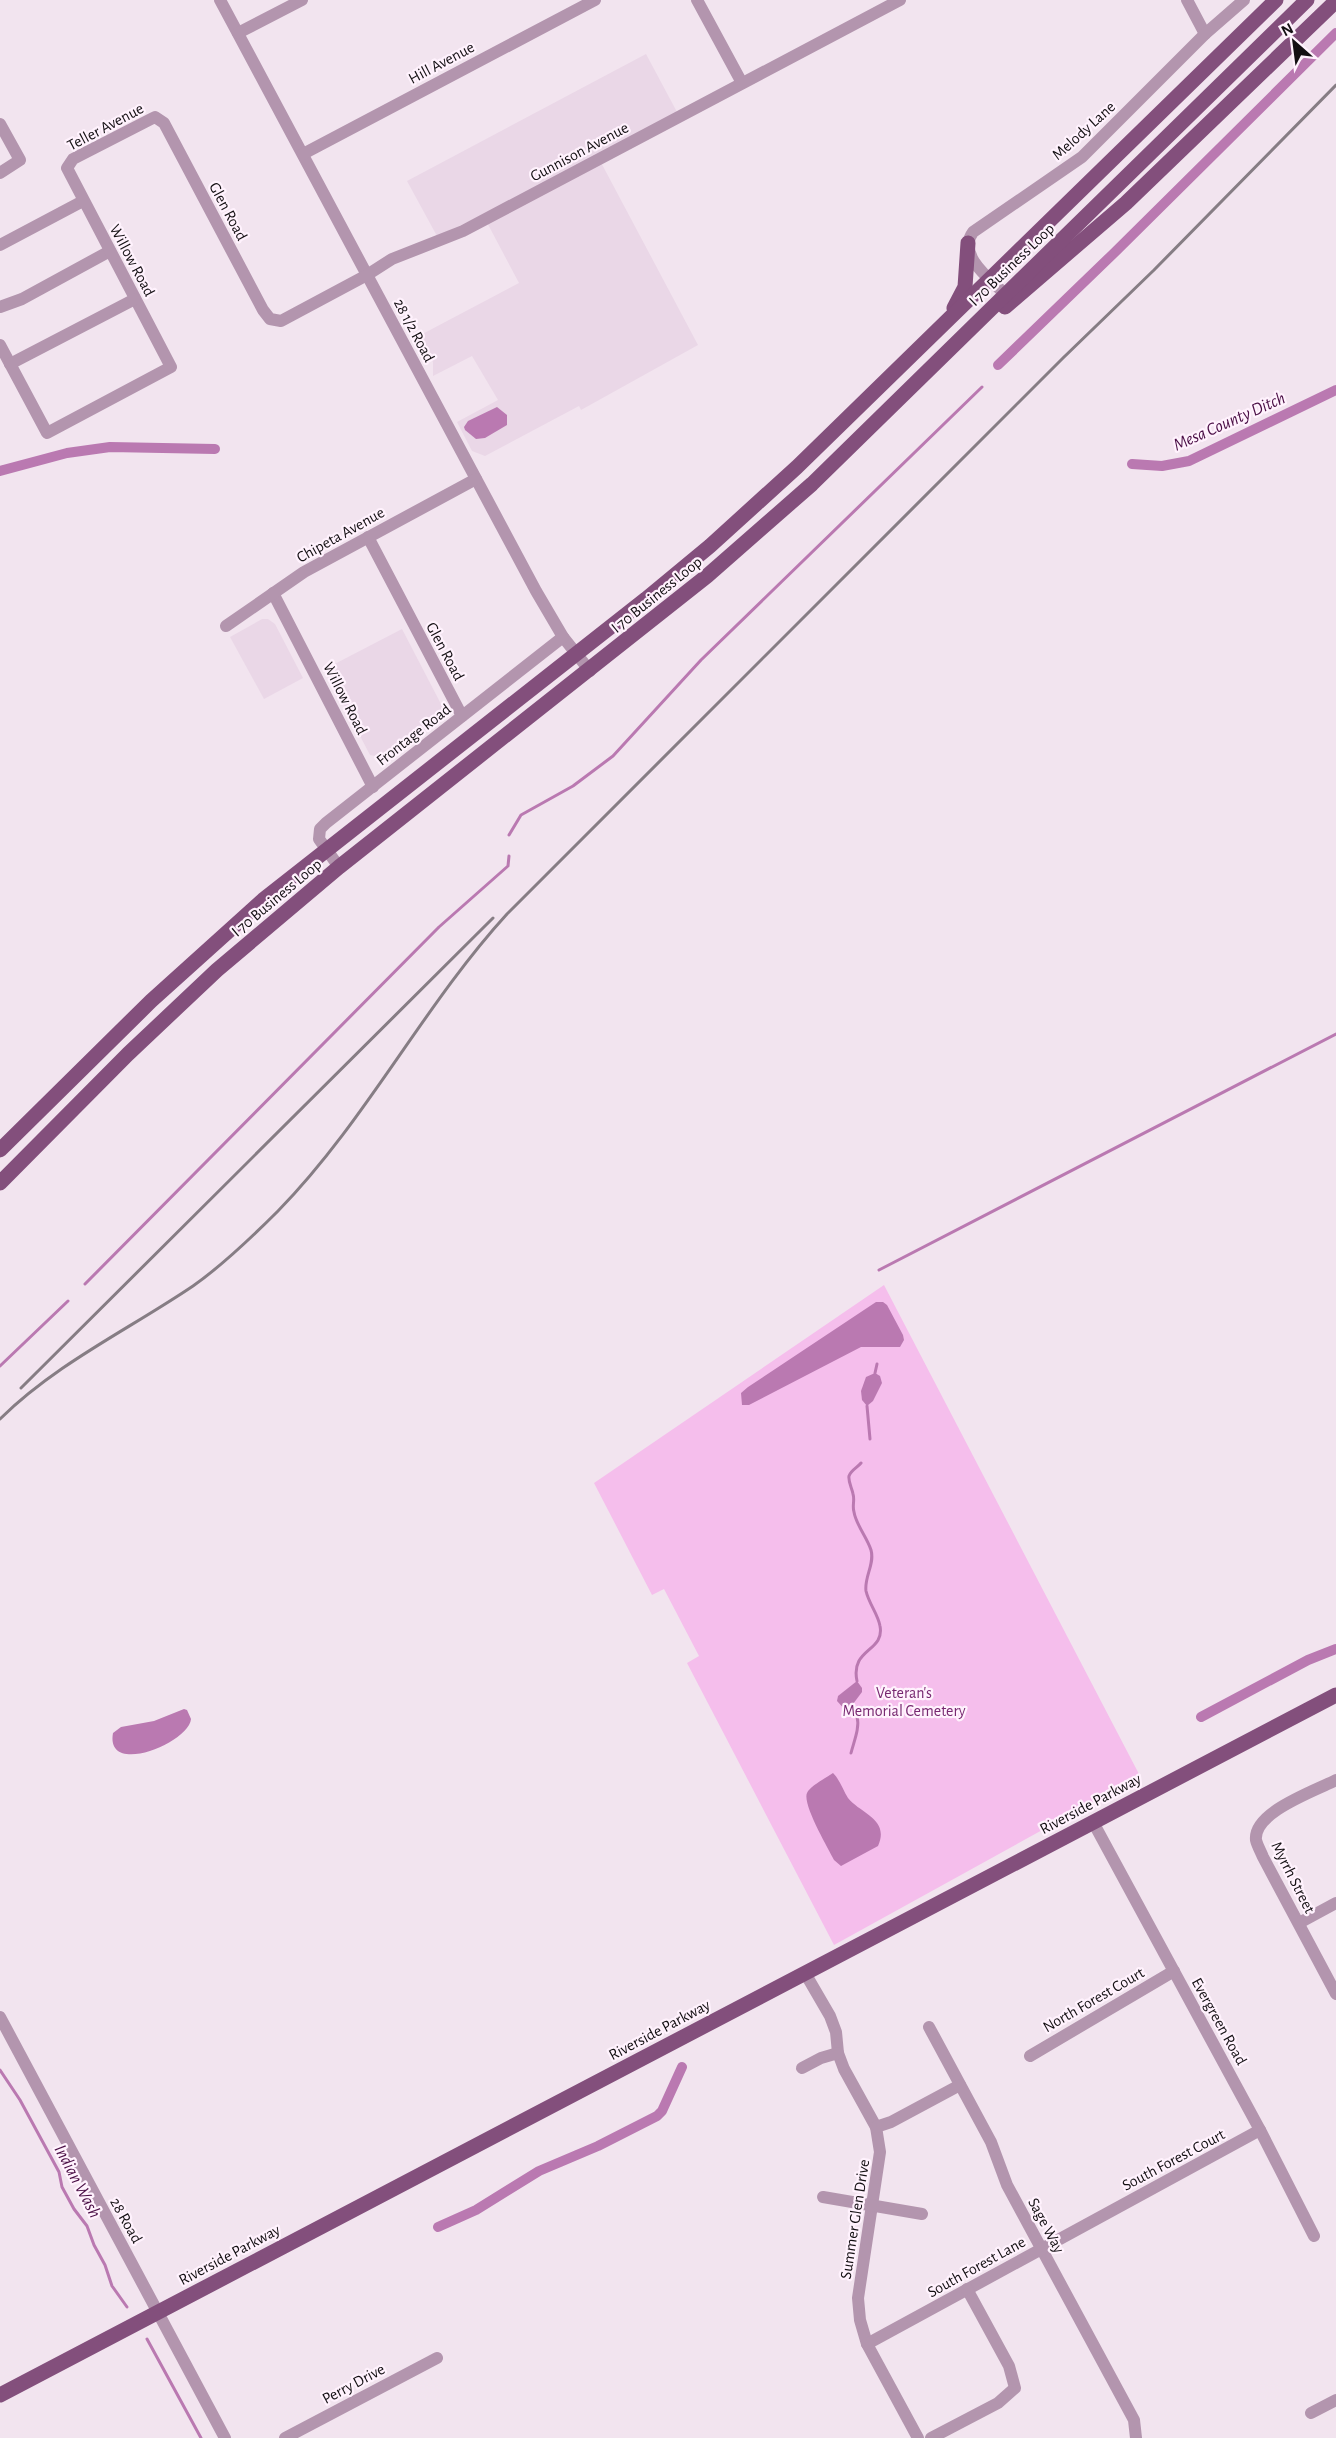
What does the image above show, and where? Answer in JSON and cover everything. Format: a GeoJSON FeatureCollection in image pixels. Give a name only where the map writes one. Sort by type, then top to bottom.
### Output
{"type":"FeatureCollection","features":[{"type":"Feature","properties":{"kind":"main road","name":"I 70 Business Loop"},"geometry":{"type":"LineString","coordinates":[[0,1150],[204,952],[325,850],[710,546],[797,467],[936,333],[1276,0]]}},
{"type":"Feature","properties":{"kind":"main road","name":"I 70 Business Loop"},"geometry":{"type":"LineString","coordinates":[[0,1183],[128,1054],[217,970],[339,867],[590,671],[756,534],[812,484],[1307,0]]}},
{"type":"Feature","properties":{"kind":"main road"},"geometry":{"type":"LineString","coordinates":[[937,362],[1063,259],[1126,203],[1336,1]]}},
{"type":"Feature","properties":{"kind":"main road"},"geometry":{"type":"LineString","coordinates":[[936,333],[957,304],[965,287],[968,243]]}},
{"type":"Feature","properties":{"kind":"main road"},"geometry":{"type":"LineString","coordinates":[[204,952],[217,970]]}},
{"type":"Feature","properties":{"kind":"main road","name":"Riverside Parkway"},"geometry":{"type":"LineString","coordinates":[[0,2396],[1336,1695]]}},
{"type":"Feature","properties":{"kind":"street","name":"28 1/2 Road"},"geometry":{"type":"LineString","coordinates":[[220,0],[563,637],[590,671]]}},
{"type":"Feature","properties":{"kind":"street"},"geometry":{"type":"LineString","coordinates":[[238,33],[302,0]]}},
{"type":"Feature","properties":{"kind":"street","name":"Hill Avenue"},"geometry":{"type":"LineString","coordinates":[[303,154],[595,0]]}},
{"type":"Feature","properties":{"kind":"street"},"geometry":{"type":"LineString","coordinates":[[697,0],[742,83]]}},
{"type":"Feature","properties":{"kind":"street","name":"Gunnison Avenue"},"geometry":{"type":"LineString","coordinates":[[270,319],[280,321],[367,275],[392,259],[463,231],[900,0]]}},
{"type":"Feature","properties":{"kind":"street"},"geometry":{"type":"LineString","coordinates":[[1187,0],[1205,34],[1244,0]]}},
{"type":"Feature","properties":{"kind":"street","name":"Melody Lane"},"geometry":{"type":"LineString","coordinates":[[968,243],[970,236],[979,226],[1082,158],[1205,34]]}},
{"type":"Feature","properties":{"kind":"street","name":"Teller Avenue"},"geometry":{"type":"LineString","coordinates":[[67,168],[73,159],[151,119],[159,119]]}},
{"type":"Feature","properties":{"kind":"street","name":"Glen Road"},"geometry":{"type":"LineString","coordinates":[[159,119],[164,123],[263,310],[270,319]]}},
{"type":"Feature","properties":{"kind":"street"},"geometry":{"type":"LineString","coordinates":[[0,124],[20,160],[0,173]]}},
{"type":"Feature","properties":{"kind":"street","name":"Willow Road"},"geometry":{"type":"LineString","coordinates":[[10,364],[47,433],[171,367],[67,168]]}},
{"type":"Feature","properties":{"kind":"street"},"geometry":{"type":"LineString","coordinates":[[0,245],[83,201]]}},
{"type":"Feature","properties":{"kind":"street"},"geometry":{"type":"LineString","coordinates":[[968,243],[972,259],[1005,294]]}},
{"type":"Feature","properties":{"kind":"street"},"geometry":{"type":"LineString","coordinates":[[0,307],[22,298],[110,251]]}},
{"type":"Feature","properties":{"kind":"street"},"geometry":{"type":"LineString","coordinates":[[0,345],[10,364],[135,299]]}},
{"type":"Feature","properties":{"kind":"street","name":"Chipeta Avenue"},"geometry":{"type":"LineString","coordinates":[[226,626],[304,572],[476,479]]}},
{"type":"Feature","properties":{"kind":"street","name":"Glen Road"},"geometry":{"type":"LineString","coordinates":[[368,537],[462,716]]}},
{"type":"Feature","properties":{"kind":"street","name":"Willow Road"},"geometry":{"type":"LineString","coordinates":[[273,593],[373,787]]}},
{"type":"Feature","properties":{"kind":"street","name":"Frontage Road"},"geometry":{"type":"LineString","coordinates":[[325,850],[319,839],[320,829],[563,637]]}},
{"type":"Feature","properties":{"kind":"street"},"geometry":{"type":"LineString","coordinates":[[325,850],[339,867]]}},
{"type":"Feature","properties":{"kind":"street","name":"Myrrh Street"},"geometry":{"type":"LineString","coordinates":[[1336,1780],[1270,1813],[1259,1824],[1256,1839],[1263,1857],[1336,1994]]}},
{"type":"Feature","properties":{"kind":"street","name":"Evergreen Road"},"geometry":{"type":"LineString","coordinates":[[1093,1822],[1260,2130],[1314,2236]]}},
{"type":"Feature","properties":{"kind":"street"},"geometry":{"type":"LineString","coordinates":[[1299,1923],[1336,1903]]}},
{"type":"Feature","properties":{"kind":"street","name":"North Forest Court"},"geometry":{"type":"LineString","coordinates":[[1030,2056],[1174,1971]]}},
{"type":"Feature","properties":{"kind":"street","name":"Summer Glen Drive"},"geometry":{"type":"LineString","coordinates":[[805,1973],[830,2016],[844,2069],[876,2127],[880,2152],[858,2298],[860,2320],[867,2344],[918,2438]]}},
{"type":"Feature","properties":{"kind":"street","name":"28 Road"},"geometry":{"type":"LineString","coordinates":[[0,2018],[225,2438]]}},
{"type":"Feature","properties":{"kind":"street","name":"Sage Way"},"geometry":{"type":"LineString","coordinates":[[929,2027],[992,2142],[1007,2185],[1134,2420],[1137,2438]]}},
{"type":"Feature","properties":{"kind":"street"},"geometry":{"type":"LineString","coordinates":[[802,2068],[821,2058],[838,2053]]}},
{"type":"Feature","properties":{"kind":"street"},"geometry":{"type":"LineString","coordinates":[[876,2127],[891,2122],[960,2085]]}},
{"type":"Feature","properties":{"kind":"street","name":"South Forest Court"},"geometry":{"type":"LineString","coordinates":[[1100,2217],[1260,2130]]}},
{"type":"Feature","properties":{"kind":"street"},"geometry":{"type":"LineString","coordinates":[[823,2197],[922,2214]]}},
{"type":"Feature","properties":{"kind":"street","name":"South Forest Lane"},"geometry":{"type":"LineString","coordinates":[[867,2344],[1100,2217]]}},
{"type":"Feature","properties":{"kind":"street"},"geometry":{"type":"LineString","coordinates":[[931,2438],[998,2403],[1015,2388],[1009,2366],[967,2289]]}},
{"type":"Feature","properties":{"kind":"street","name":"Perry Drive"},"geometry":{"type":"LineString","coordinates":[[285,2438],[437,2358]]}},
{"type":"Feature","properties":{"kind":"street"},"geometry":{"type":"LineString","coordinates":[[1311,2413],[1336,2400]]}},
{"type":"Feature","properties":{"kind":"shaded area"},"geometry":{"type":"Polygon","coordinates":[[[646,54],[677,112],[597,155],[698,345],[581,410],[579,406],[485,456],[472,451],[457,422],[498,400],[472,356],[433,376],[433,362],[427,350],[413,339],[519,283],[483,215],[437,236],[407,181],[646,54]]]}},
{"type":"Feature","properties":{"kind":"shaded area"},"geometry":{"type":"Polygon","coordinates":[[[497,407],[507,415],[507,425],[485,438],[476,439],[465,430],[464,427],[468,421],[497,407]]]}},
{"type":"Feature","properties":{"kind":"shaded area"},"geometry":{"type":"Polygon","coordinates":[[[262,619],[268,619],[275,624],[303,678],[264,699],[230,637],[262,619]]]}},
{"type":"Feature","properties":{"kind":"shaded area"},"geometry":{"type":"Polygon","coordinates":[[[402,629],[442,706],[438,720],[386,758],[370,755],[325,669],[402,629]]]}},
{"type":"Feature","properties":{"kind":"shaded area"},"geometry":{"type":"Polygon","coordinates":[[[876,1302],[883,1302],[887,1305],[903,1335],[904,1340],[900,1347],[861,1347],[749,1405],[742,1405],[741,1393],[748,1387],[876,1302]]]}},
{"type":"Feature","properties":{"kind":"shaded area"},"geometry":{"type":"Polygon","coordinates":[[[875,1373],[880,1376],[882,1383],[873,1401],[867,1406],[862,1400],[861,1391],[866,1377],[875,1373]]]}},
{"type":"Feature","properties":{"kind":"shaded area"},"geometry":{"type":"Polygon","coordinates":[[[857,1681],[862,1692],[847,1712],[837,1701],[838,1696],[857,1681]]]}},
{"type":"Feature","properties":{"kind":"shaded area"},"geometry":{"type":"Polygon","coordinates":[[[184,1709],[187,1710],[191,1719],[187,1728],[177,1738],[163,1746],[134,1754],[122,1753],[114,1746],[113,1733],[121,1727],[154,1721],[184,1709]]]}},
{"type":"Feature","properties":{"kind":"shaded area"},"geometry":{"type":"Polygon","coordinates":[[[833,1773],[848,1798],[877,1823],[881,1837],[878,1846],[841,1866],[834,1860],[806,1799],[811,1788],[833,1773]]]}},
{"type":"Feature","properties":{"kind":"green space","name":"Veteran's Memorial Cemetery"},"geometry":{"type":"Polygon","coordinates":[[[884,1285],[1140,1776],[834,1945],[687,1663],[699,1656],[664,1589],[652,1595],[594,1483],[884,1285]]]}},
{"type":"Feature","properties":{"kind":"waterway"},"geometry":{"type":"LineString","coordinates":[[998,365],[1336,33]]}},
{"type":"Feature","properties":{"kind":"waterway"},"geometry":{"type":"LineString","coordinates":[[509,835],[521,815],[573,786],[613,756],[701,660],[982,387]]}},
{"type":"Feature","properties":{"kind":"waterway","name":"Mesa County Ditch"},"geometry":{"type":"LineString","coordinates":[[1132,464],[1162,466],[1189,461],[1336,390]]}},
{"type":"Feature","properties":{"kind":"waterway","name":"Mesa County Ditch"},"geometry":{"type":"LineString","coordinates":[[0,471],[67,453],[110,447],[215,449]]}},
{"type":"Feature","properties":{"kind":"waterway"},"geometry":{"type":"LineString","coordinates":[[85,1284],[439,927],[508,866],[509,856]]}},
{"type":"Feature","properties":{"kind":"waterway"},"geometry":{"type":"LineString","coordinates":[[879,1270],[1336,1034]]}},
{"type":"Feature","properties":{"kind":"waterway"},"geometry":{"type":"LineString","coordinates":[[0,1366],[68,1301]]}},
{"type":"Feature","properties":{"kind":"waterway"},"geometry":{"type":"LineString","coordinates":[[875,1373],[877,1364]]}},
{"type":"Feature","properties":{"kind":"waterway"},"geometry":{"type":"LineString","coordinates":[[867,1406],[870,1439]]}},
{"type":"Feature","properties":{"kind":"waterway"},"geometry":{"type":"LineString","coordinates":[[857,1681],[858,1662],[878,1641],[880,1634],[879,1622],[866,1591],[866,1581],[872,1560],[871,1550],[855,1517],[854,1496],[849,1480],[850,1474],[861,1463]]}},
{"type":"Feature","properties":{"kind":"waterway"},"geometry":{"type":"LineString","coordinates":[[1201,1717],[1308,1660],[1336,1649]]}},
{"type":"Feature","properties":{"kind":"waterway"},"geometry":{"type":"LineString","coordinates":[[851,1753],[857,1730],[857,1716]]}},
{"type":"Feature","properties":{"kind":"waterway"},"geometry":{"type":"LineString","coordinates":[[438,2227],[476,2210],[539,2171],[598,2146],[657,2116],[662,2111],[682,2067]]}},
{"type":"Feature","properties":{"kind":"waterway","name":"Indian Wash"},"geometry":{"type":"LineString","coordinates":[[0,2070],[20,2100],[59,2172],[62,2187],[87,2226],[112,2286],[127,2307]]}},
{"type":"Feature","properties":{"kind":"waterway","name":"Indian Wash"},"geometry":{"type":"LineString","coordinates":[[147,2339],[201,2438]]}},
{"type":"Feature","properties":{"kind":"railway"},"geometry":{"type":"LineString","coordinates":[[0,1419],[22,1399],[69,1364],[204,1278],[278,1211],[339,1140],[448,987],[507,914],[1063,358],[1154,270],[1336,85]]}},
{"type":"Feature","properties":{"kind":"railway"},"geometry":{"type":"LineString","coordinates":[[21,1388],[493,918]]}}]}
